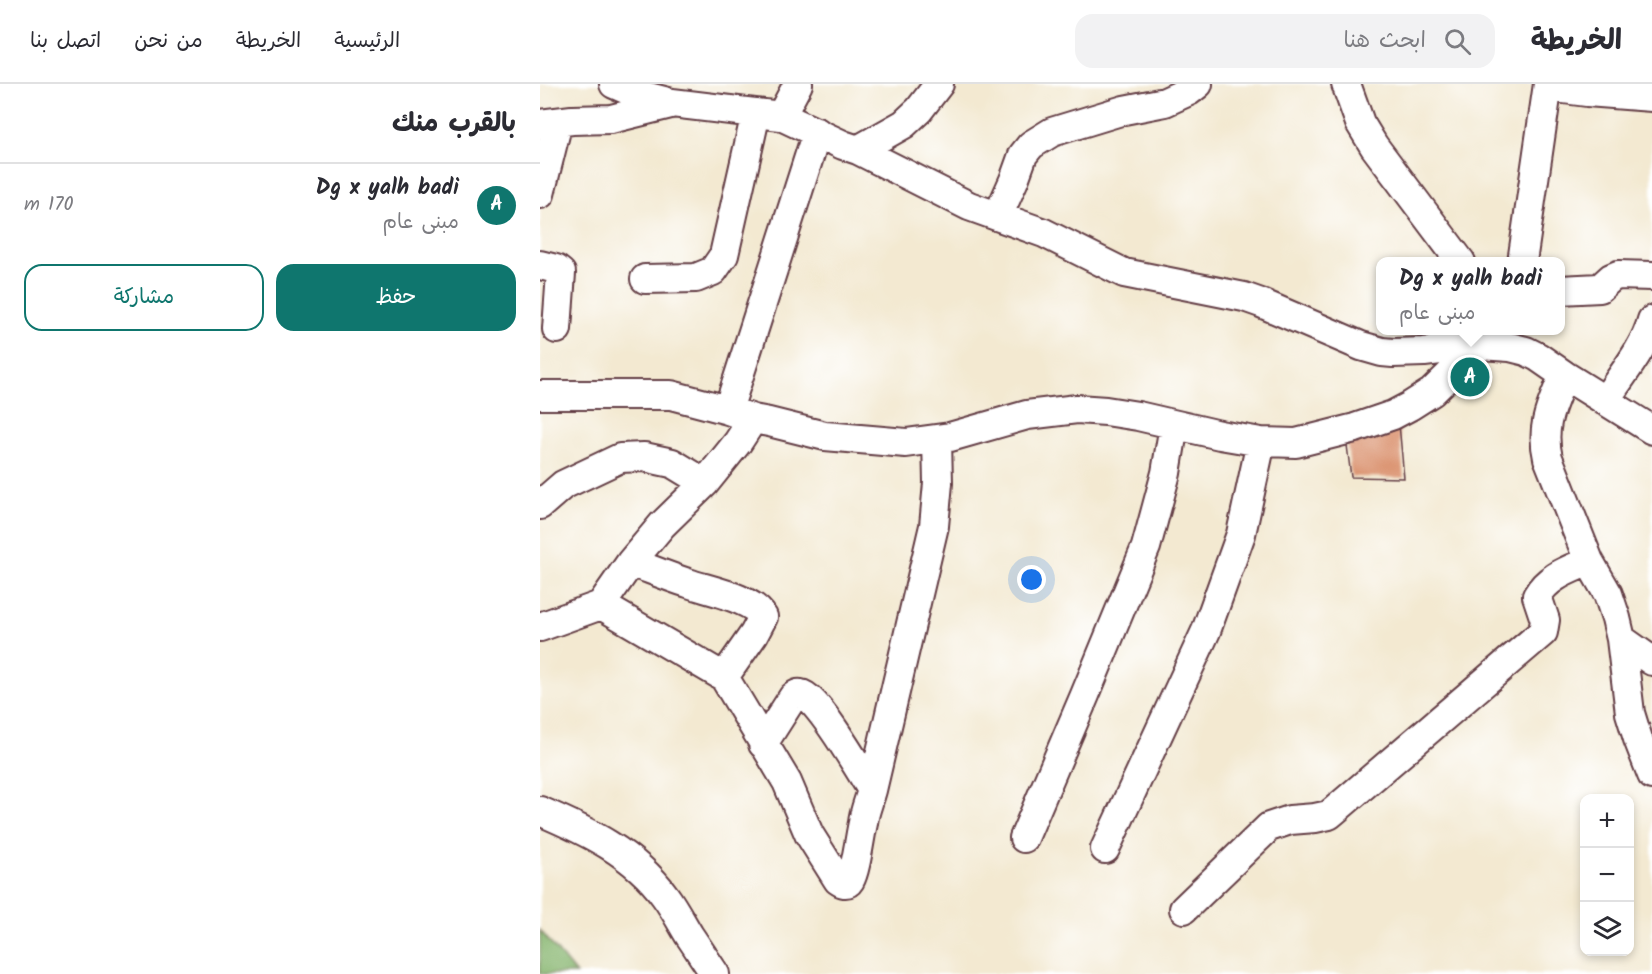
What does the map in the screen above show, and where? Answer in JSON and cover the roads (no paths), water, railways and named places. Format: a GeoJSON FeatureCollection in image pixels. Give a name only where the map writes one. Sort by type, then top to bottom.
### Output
{"type":"FeatureCollection","features":[{"type":"Feature","properties":{"kind":"street"},"geometry":{"type":"LineString","coordinates":[[614,84],[637,94],[672,104],[768,115],[817,132],[969,206],[1044,233],[1124,273],[1244,297],[1361,346],[1383,352],[1403,353],[1480,345],[1510,346],[1520,341],[1563,375],[1652,430]]}},
{"type":"Feature","properties":{"kind":"street"},"geometry":{"type":"LineString","coordinates":[[645,279],[696,278],[713,271],[724,255],[768,115],[798,84]]}},
{"type":"Feature","properties":{"kind":"street"},"geometry":{"type":"LineString","coordinates":[[858,150],[903,124],[919,110],[939,84]]}},
{"type":"Feature","properties":{"kind":"street"},"geometry":{"type":"LineString","coordinates":[[998,216],[1023,155],[1030,145],[1052,132],[1124,110],[1165,102],[1190,91],[1198,84]]}},
{"type":"Feature","properties":{"kind":"street"},"geometry":{"type":"LineString","coordinates":[[1346,84],[1360,123],[1374,146],[1458,257]]}},
{"type":"Feature","properties":{"kind":"street"},"geometry":{"type":"LineString","coordinates":[[1523,257],[1548,86],[1587,92],[1652,97]]}},
{"type":"Feature","properties":{"kind":"street"},"geometry":{"type":"LineString","coordinates":[[540,194],[549,123],[611,119],[672,104]]}},
{"type":"Feature","properties":{"kind":"street"},"geometry":{"type":"LineString","coordinates":[[540,627],[601,605],[631,562],[662,525],[705,483],[738,442],[740,414],[817,132]]}},
{"type":"Feature","properties":{"kind":"street"},"geometry":{"type":"LineString","coordinates":[[540,265],[556,269],[561,273],[557,329]]}},
{"type":"Feature","properties":{"kind":"street"},"geometry":{"type":"LineString","coordinates":[[1565,290],[1600,288],[1618,275],[1652,276]]}},
{"type":"Feature","properties":{"kind":"street"},"geometry":{"type":"LineString","coordinates":[[1605,401],[1643,344],[1652,320]]}},
{"type":"Feature","properties":{"kind":"street"},"geometry":{"type":"LineString","coordinates":[[540,395],[671,395],[825,436],[906,443],[950,437],[1027,415],[1077,409],[1138,416],[1261,442],[1296,443],[1355,428],[1393,415],[1410,406],[1432,392],[1480,345]]}},
{"type":"Feature","properties":{"kind":"street"},"geometry":{"type":"LineString","coordinates":[[1563,375],[1545,428],[1548,458],[1589,561],[1608,594],[1621,639],[1630,713],[1652,775]]}},
{"type":"Feature","properties":{"kind":"street"},"geometry":{"type":"LineString","coordinates":[[1024,838],[1086,695],[1146,547],[1166,473],[1174,425]]}},
{"type":"Feature","properties":{"kind":"street"},"geometry":{"type":"LineString","coordinates":[[601,605],[724,677],[787,782],[809,834],[837,879],[843,883],[850,881],[934,526],[938,483],[937,439]]}},
{"type":"Feature","properties":{"kind":"street"},"geometry":{"type":"LineString","coordinates":[[1105,849],[1206,631],[1241,534],[1261,442]]}},
{"type":"Feature","properties":{"kind":"street"},"geometry":{"type":"LineString","coordinates":[[540,505],[563,485],[620,458],[644,457],[672,463],[705,483]]}},
{"type":"Feature","properties":{"kind":"street"},"geometry":{"type":"LineString","coordinates":[[1184,909],[1269,827],[1290,820],[1315,819],[1329,815],[1525,648],[1543,632],[1545,620],[1537,596],[1543,585],[1556,576],[1589,561]]}},
{"type":"Feature","properties":{"kind":"street"},"geometry":{"type":"LineString","coordinates":[[631,562],[726,595],[760,612],[763,617],[760,623],[724,677]]}},
{"type":"Feature","properties":{"kind":"street"},"geometry":{"type":"LineString","coordinates":[[1621,639],[1652,661]]}},
{"type":"Feature","properties":{"kind":"street"},"geometry":{"type":"LineString","coordinates":[[763,744],[793,697],[802,694],[810,698],[822,714],[872,790]]}},
{"type":"Feature","properties":{"kind":"street"},"geometry":{"type":"LineString","coordinates":[[540,811],[608,843],[645,872],[666,896],[715,974]]}},
{"type":"Feature","properties":{"kind":"place","name":"Dg x yalh badi"},"geometry":{"type":"Point","coordinates":[1470,377]}}]}
